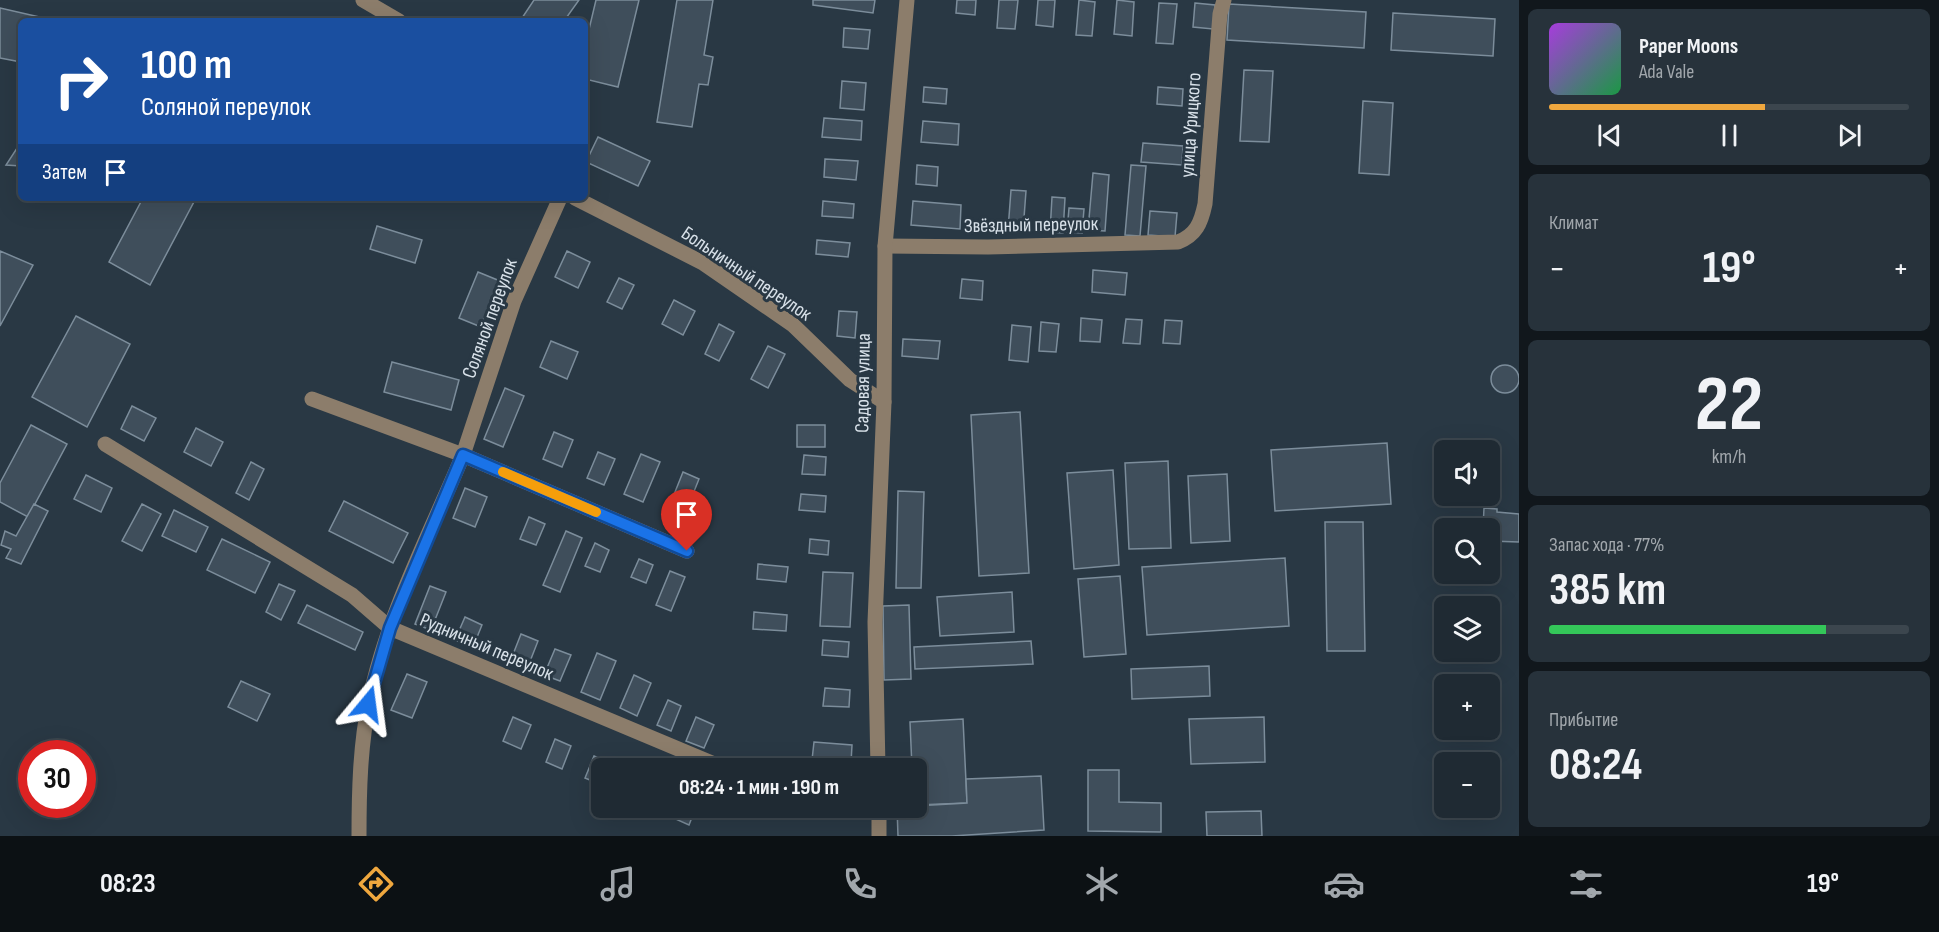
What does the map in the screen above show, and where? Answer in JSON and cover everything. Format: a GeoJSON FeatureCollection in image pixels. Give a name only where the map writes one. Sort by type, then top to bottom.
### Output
{"type":"FeatureCollection","features":[{"type":"Feature","properties":{"kind":"street"},"geometry":{"type":"LineString","coordinates":[[363,0],[394,18]]}},
{"type":"Feature","properties":{"kind":"street","name":"Садовая улица"},"geometry":{"type":"LineString","coordinates":[[878,758],[875,622],[884,402],[885,246],[907,0]]}},
{"type":"Feature","properties":{"kind":"street","name":"улица Урицкого"},"geometry":{"type":"LineString","coordinates":[[1178,242],[1190,237],[1201,222],[1205,204],[1220,14],[1224,0]]}},
{"type":"Feature","properties":{"kind":"street","name":"Соляной переулок"},"geometry":{"type":"LineString","coordinates":[[358,836],[359,791],[368,704],[390,628],[463,455],[514,301],[559,201]]}},
{"type":"Feature","properties":{"kind":"street","name":"Больничный переулок"},"geometry":{"type":"LineString","coordinates":[[581,201],[703,263],[793,325],[850,380],[884,402]]}},
{"type":"Feature","properties":{"kind":"street","name":"Звёздный переулок"},"geometry":{"type":"LineString","coordinates":[[885,246],[988,247],[1178,242]]}},
{"type":"Feature","properties":{"kind":"street"},"geometry":{"type":"LineString","coordinates":[[312,399],[463,455],[687,551]]}},
{"type":"Feature","properties":{"kind":"street","name":"Рудничный переулок"},"geometry":{"type":"LineString","coordinates":[[105,444],[352,595],[390,628],[700,758]]}},
{"type":"Feature","properties":{"kind":"street"},"geometry":{"type":"LineString","coordinates":[[879,818],[879,836]]}},
{"type":"Feature","properties":{"kind":"building"},"geometry":{"type":"Polygon","coordinates":[[[534,0],[579,0],[566,18],[522,18],[534,0]]]}},
{"type":"Feature","properties":{"kind":"building"},"geometry":{"type":"Polygon","coordinates":[[[596,0],[639,0],[618,87],[588,80],[588,33],[596,0]]]}},
{"type":"Feature","properties":{"kind":"building"},"geometry":{"type":"Polygon","coordinates":[[[677,0],[713,0],[704,55],[713,57],[708,85],[699,84],[692,127],[657,122],[677,0]]]}},
{"type":"Feature","properties":{"kind":"building"},"geometry":{"type":"Polygon","coordinates":[[[813,0],[875,0],[873,13],[813,5],[813,0]]]}},
{"type":"Feature","properties":{"kind":"building"},"geometry":{"type":"Polygon","coordinates":[[[957,0],[976,0],[975,15],[956,13],[957,0]]]}},
{"type":"Feature","properties":{"kind":"building"},"geometry":{"type":"Polygon","coordinates":[[[999,0],[1018,0],[1015,29],[997,28],[999,0]]]}},
{"type":"Feature","properties":{"kind":"building"},"geometry":{"type":"Polygon","coordinates":[[[1038,0],[1055,0],[1053,27],[1036,25],[1038,0]]]}},
{"type":"Feature","properties":{"kind":"building"},"geometry":{"type":"Polygon","coordinates":[[[1079,0],[1095,2],[1092,36],[1076,35],[1079,0]]]}},
{"type":"Feature","properties":{"kind":"building"},"geometry":{"type":"Polygon","coordinates":[[[1117,0],[1134,2],[1132,36],[1114,34],[1117,0]]]}},
{"type":"Feature","properties":{"kind":"building"},"geometry":{"type":"Polygon","coordinates":[[[1159,3],[1177,4],[1173,44],[1156,43],[1159,3]]]}},
{"type":"Feature","properties":{"kind":"building"},"geometry":{"type":"Polygon","coordinates":[[[1195,3],[1215,5],[1213,29],[1193,27],[1195,3]]]}},
{"type":"Feature","properties":{"kind":"building"},"geometry":{"type":"Polygon","coordinates":[[[1229,4],[1366,12],[1364,48],[1227,40],[1229,4]]]}},
{"type":"Feature","properties":{"kind":"building"},"geometry":{"type":"Polygon","coordinates":[[[0,8],[44,18],[18,18],[18,61],[0,58],[0,8]]]}},
{"type":"Feature","properties":{"kind":"building"},"geometry":{"type":"Polygon","coordinates":[[[1393,13],[1495,19],[1493,56],[1391,50],[1393,13]]]}},
{"type":"Feature","properties":{"kind":"building"},"geometry":{"type":"Polygon","coordinates":[[[844,28],[870,30],[868,49],[843,47],[844,28]]]}},
{"type":"Feature","properties":{"kind":"building"},"geometry":{"type":"Polygon","coordinates":[[[1244,70],[1273,71],[1269,142],[1240,141],[1244,70]]]}},
{"type":"Feature","properties":{"kind":"building"},"geometry":{"type":"Polygon","coordinates":[[[842,81],[866,83],[864,110],[840,108],[842,81]]]}},
{"type":"Feature","properties":{"kind":"building"},"geometry":{"type":"Polygon","coordinates":[[[924,87],[947,89],[946,104],[923,102],[924,87]]]}},
{"type":"Feature","properties":{"kind":"building"},"geometry":{"type":"Polygon","coordinates":[[[1158,87],[1183,89],[1182,106],[1157,104],[1158,87]]]}},
{"type":"Feature","properties":{"kind":"building"},"geometry":{"type":"Polygon","coordinates":[[[1363,101],[1393,103],[1389,175],[1359,173],[1363,101]]]}},
{"type":"Feature","properties":{"kind":"building"},"geometry":{"type":"Polygon","coordinates":[[[824,118],[862,121],[861,140],[822,137],[824,118]]]}},
{"type":"Feature","properties":{"kind":"building"},"geometry":{"type":"Polygon","coordinates":[[[923,121],[959,124],[958,145],[921,142],[923,121]]]}},
{"type":"Feature","properties":{"kind":"building"},"geometry":{"type":"Polygon","coordinates":[[[598,137],[650,161],[638,186],[588,163],[588,158],[598,137]]]}},
{"type":"Feature","properties":{"kind":"building"},"geometry":{"type":"Polygon","coordinates":[[[1143,143],[1183,146],[1182,165],[1141,162],[1143,143]]]}},
{"type":"Feature","properties":{"kind":"building"},"geometry":{"type":"Polygon","coordinates":[[[18,147],[18,166],[6,165],[18,147]]]}},
{"type":"Feature","properties":{"kind":"building"},"geometry":{"type":"Polygon","coordinates":[[[825,159],[858,161],[856,180],[824,177],[825,159]]]}},
{"type":"Feature","properties":{"kind":"building"},"geometry":{"type":"Polygon","coordinates":[[[917,165],[938,167],[937,186],[916,184],[917,165]]]}},
{"type":"Feature","properties":{"kind":"building"},"geometry":{"type":"Polygon","coordinates":[[[1131,165],[1146,166],[1140,236],[1125,235],[1131,165]]]}},
{"type":"Feature","properties":{"kind":"building"},"geometry":{"type":"Polygon","coordinates":[[[1093,173],[1109,175],[1105,231],[1088,230],[1093,173]]]}},
{"type":"Feature","properties":{"kind":"building"},"geometry":{"type":"Polygon","coordinates":[[[1011,190],[1026,191],[1023,231],[1008,230],[1011,190]]]}},
{"type":"Feature","properties":{"kind":"building"},"geometry":{"type":"Polygon","coordinates":[[[1052,197],[1065,198],[1063,233],[1050,232],[1052,197]]]}},
{"type":"Feature","properties":{"kind":"building"},"geometry":{"type":"Polygon","coordinates":[[[141,201],[194,201],[150,285],[109,262],[141,201]]]}},
{"type":"Feature","properties":{"kind":"building"},"geometry":{"type":"Polygon","coordinates":[[[823,201],[854,204],[853,218],[822,216],[823,201]]]}},
{"type":"Feature","properties":{"kind":"building"},"geometry":{"type":"Polygon","coordinates":[[[913,201],[961,205],[960,229],[911,225],[913,201]]]}},
{"type":"Feature","properties":{"kind":"building"},"geometry":{"type":"Polygon","coordinates":[[[1069,208],[1084,209],[1082,233],[1067,232],[1069,208]]]}},
{"type":"Feature","properties":{"kind":"building"},"geometry":{"type":"Polygon","coordinates":[[[1150,211],[1177,213],[1175,237],[1148,235],[1150,211]]]}},
{"type":"Feature","properties":{"kind":"building"},"geometry":{"type":"Polygon","coordinates":[[[377,226],[422,240],[415,263],[370,249],[377,226]]]}},
{"type":"Feature","properties":{"kind":"building"},"geometry":{"type":"Polygon","coordinates":[[[817,240],[850,243],[848,257],[816,254],[817,240]]]}},
{"type":"Feature","properties":{"kind":"building"},"geometry":{"type":"Polygon","coordinates":[[[0,251],[33,265],[0,326],[0,251]]]}},
{"type":"Feature","properties":{"kind":"building"},"geometry":{"type":"Polygon","coordinates":[[[567,251],[590,262],[578,288],[555,277],[567,251]]]}},
{"type":"Feature","properties":{"kind":"building"},"geometry":{"type":"Polygon","coordinates":[[[1093,270],[1127,273],[1125,295],[1092,292],[1093,270]]]}},
{"type":"Feature","properties":{"kind":"building"},"geometry":{"type":"Polygon","coordinates":[[[478,272],[500,281],[481,327],[459,318],[478,272]]]}},
{"type":"Feature","properties":{"kind":"building"},"geometry":{"type":"Polygon","coordinates":[[[619,278],[634,285],[622,309],[607,302],[619,278]]]}},
{"type":"Feature","properties":{"kind":"building"},"geometry":{"type":"Polygon","coordinates":[[[962,279],[983,281],[982,300],[960,298],[962,279]]]}},
{"type":"Feature","properties":{"kind":"building"},"geometry":{"type":"Polygon","coordinates":[[[674,300],[695,311],[683,335],[662,324],[674,300]]]}},
{"type":"Feature","properties":{"kind":"building"},"geometry":{"type":"Polygon","coordinates":[[[839,311],[857,312],[855,338],[837,336],[839,311]]]}},
{"type":"Feature","properties":{"kind":"building"},"geometry":{"type":"Polygon","coordinates":[[[76,316],[130,344],[87,427],[32,397],[76,316]]]}},
{"type":"Feature","properties":{"kind":"building"},"geometry":{"type":"Polygon","coordinates":[[[1081,318],[1102,320],[1100,342],[1080,341],[1081,318]]]}},
{"type":"Feature","properties":{"kind":"building"},"geometry":{"type":"Polygon","coordinates":[[[1126,319],[1142,320],[1140,344],[1123,343],[1126,319]]]}},
{"type":"Feature","properties":{"kind":"building"},"geometry":{"type":"Polygon","coordinates":[[[1165,320],[1182,321],[1180,344],[1163,343],[1165,320]]]}},
{"type":"Feature","properties":{"kind":"building"},"geometry":{"type":"Polygon","coordinates":[[[1041,322],[1059,324],[1056,352],[1039,351],[1041,322]]]}},
{"type":"Feature","properties":{"kind":"building"},"geometry":{"type":"Polygon","coordinates":[[[719,324],[734,332],[719,361],[705,354],[719,324]]]}},
{"type":"Feature","properties":{"kind":"building"},"geometry":{"type":"Polygon","coordinates":[[[1012,325],[1031,327],[1028,362],[1009,360],[1012,325]]]}},
{"type":"Feature","properties":{"kind":"building"},"geometry":{"type":"Polygon","coordinates":[[[903,339],[940,341],[938,359],[902,356],[903,339]]]}},
{"type":"Feature","properties":{"kind":"building"},"geometry":{"type":"Polygon","coordinates":[[[551,341],[578,352],[567,379],[540,367],[551,341]]]}},
{"type":"Feature","properties":{"kind":"building"},"geometry":{"type":"Polygon","coordinates":[[[768,346],[785,354],[768,388],[751,379],[768,346]]]}},
{"type":"Feature","properties":{"kind":"building"},"geometry":{"type":"Polygon","coordinates":[[[392,362],[459,380],[451,410],[384,392],[392,362]]]}},
{"type":"Feature","properties":{"kind":"building"},"geometry":{"type":"Polygon","coordinates":[[[1505,365],[1515,369],[1519,379],[1515,389],[1505,393],[1495,389],[1491,379],[1495,369],[1505,365]]]}},
{"type":"Feature","properties":{"kind":"building"},"geometry":{"type":"Polygon","coordinates":[[[505,388],[524,396],[503,447],[484,439],[505,388]]]}},
{"type":"Feature","properties":{"kind":"building"},"geometry":{"type":"Polygon","coordinates":[[[132,406],[156,418],[144,441],[121,429],[132,406]]]}},
{"type":"Feature","properties":{"kind":"building"},"geometry":{"type":"Polygon","coordinates":[[[1020,412],[1029,573],[979,576],[971,415],[1020,412]]]}},
{"type":"Feature","properties":{"kind":"building"},"geometry":{"type":"Polygon","coordinates":[[[31,425],[67,444],[28,517],[0,502],[0,483],[31,425]]]}},
{"type":"Feature","properties":{"kind":"building"},"geometry":{"type":"Polygon","coordinates":[[[797,425],[825,425],[825,447],[797,447],[797,425]]]}},
{"type":"Feature","properties":{"kind":"building"},"geometry":{"type":"Polygon","coordinates":[[[196,428],[223,442],[211,466],[184,452],[196,428]]]}},
{"type":"Feature","properties":{"kind":"building"},"geometry":{"type":"Polygon","coordinates":[[[554,432],[573,440],[562,467],[543,459],[554,432]]]}},
{"type":"Feature","properties":{"kind":"building"},"geometry":{"type":"Polygon","coordinates":[[[1387,443],[1391,504],[1275,511],[1271,450],[1387,443]]]}},
{"type":"Feature","properties":{"kind":"building"},"geometry":{"type":"Polygon","coordinates":[[[598,452],[615,459],[604,485],[587,478],[598,452]]]}},
{"type":"Feature","properties":{"kind":"building"},"geometry":{"type":"Polygon","coordinates":[[[641,454],[660,462],[643,502],[624,494],[641,454]]]}},
{"type":"Feature","properties":{"kind":"building"},"geometry":{"type":"Polygon","coordinates":[[[804,455],[826,457],[825,475],[802,474],[804,455]]]}},
{"type":"Feature","properties":{"kind":"building"},"geometry":{"type":"Polygon","coordinates":[[[1168,461],[1171,548],[1129,549],[1125,463],[1168,461]]]}},
{"type":"Feature","properties":{"kind":"building"},"geometry":{"type":"Polygon","coordinates":[[[251,462],[264,469],[249,500],[236,493],[251,462]]]}},
{"type":"Feature","properties":{"kind":"building"},"geometry":{"type":"Polygon","coordinates":[[[1113,470],[1119,565],[1074,569],[1067,473],[1113,470]]]}},
{"type":"Feature","properties":{"kind":"building"},"geometry":{"type":"Polygon","coordinates":[[[683,472],[699,479],[687,509],[671,502],[683,472]]]}},
{"type":"Feature","properties":{"kind":"building"},"geometry":{"type":"Polygon","coordinates":[[[1227,474],[1230,541],[1191,543],[1188,476],[1227,474]]]}},
{"type":"Feature","properties":{"kind":"building"},"geometry":{"type":"Polygon","coordinates":[[[86,475],[112,488],[101,512],[74,499],[86,475]]]}},
{"type":"Feature","properties":{"kind":"building"},"geometry":{"type":"Polygon","coordinates":[[[465,488],[487,497],[475,527],[453,518],[465,488]]]}},
{"type":"Feature","properties":{"kind":"building"},"geometry":{"type":"Polygon","coordinates":[[[898,491],[924,492],[921,588],[896,588],[898,491]]]}},
{"type":"Feature","properties":{"kind":"building"},"geometry":{"type":"Polygon","coordinates":[[[801,494],[826,496],[825,512],[799,510],[801,494]]]}},
{"type":"Feature","properties":{"kind":"building"},"geometry":{"type":"Polygon","coordinates":[[[344,501],[408,533],[393,563],[329,531],[344,501]]]}},
{"type":"Feature","properties":{"kind":"building"},"geometry":{"type":"Polygon","coordinates":[[[34,504],[48,511],[21,564],[6,558],[11,549],[1,545],[5,531],[16,536],[34,504]]]}},
{"type":"Feature","properties":{"kind":"building"},"geometry":{"type":"Polygon","coordinates":[[[142,504],[161,514],[142,551],[122,541],[142,504]]]}},
{"type":"Feature","properties":{"kind":"building"},"geometry":{"type":"Polygon","coordinates":[[[1484,508],[1519,514],[1519,542],[1500,541],[1500,518],[1484,518],[1484,508]]]}},
{"type":"Feature","properties":{"kind":"building"},"geometry":{"type":"Polygon","coordinates":[[[174,510],[208,527],[196,552],[162,536],[174,510]]]}},
{"type":"Feature","properties":{"kind":"building"},"geometry":{"type":"Polygon","coordinates":[[[529,517],[545,524],[536,545],[520,539],[529,517]]]}},
{"type":"Feature","properties":{"kind":"building"},"geometry":{"type":"Polygon","coordinates":[[[1325,522],[1363,522],[1365,651],[1327,651],[1325,522]]]}},
{"type":"Feature","properties":{"kind":"building"},"geometry":{"type":"Polygon","coordinates":[[[566,531],[582,538],[560,592],[543,585],[566,531]]]}},
{"type":"Feature","properties":{"kind":"building"},"geometry":{"type":"Polygon","coordinates":[[[222,539],[270,562],[255,593],[207,570],[222,539]]]}},
{"type":"Feature","properties":{"kind":"building"},"geometry":{"type":"Polygon","coordinates":[[[810,539],[829,541],[828,555],[809,553],[810,539]]]}},
{"type":"Feature","properties":{"kind":"building"},"geometry":{"type":"Polygon","coordinates":[[[595,543],[609,550],[600,572],[585,566],[595,543]]]}},
{"type":"Feature","properties":{"kind":"building"},"geometry":{"type":"Polygon","coordinates":[[[1285,558],[1289,626],[1147,635],[1142,567],[1285,558]]]}},
{"type":"Feature","properties":{"kind":"building"},"geometry":{"type":"Polygon","coordinates":[[[639,559],[653,565],[646,583],[631,577],[639,559]]]}},
{"type":"Feature","properties":{"kind":"building"},"geometry":{"type":"Polygon","coordinates":[[[758,564],[788,567],[786,582],[757,579],[758,564]]]}},
{"type":"Feature","properties":{"kind":"building"},"geometry":{"type":"Polygon","coordinates":[[[670,571],[685,577],[671,611],[656,605],[670,571]]]}},
{"type":"Feature","properties":{"kind":"building"},"geometry":{"type":"Polygon","coordinates":[[[823,572],[853,573],[850,627],[820,626],[823,572]]]}},
{"type":"Feature","properties":{"kind":"building"},"geometry":{"type":"Polygon","coordinates":[[[1120,576],[1126,654],[1084,657],[1078,579],[1120,576]]]}},
{"type":"Feature","properties":{"kind":"building"},"geometry":{"type":"Polygon","coordinates":[[[279,584],[295,591],[281,620],[266,612],[279,584]]]}},
{"type":"Feature","properties":{"kind":"building"},"geometry":{"type":"Polygon","coordinates":[[[430,586],[446,592],[431,630],[415,624],[430,586]]]}},
{"type":"Feature","properties":{"kind":"building"},"geometry":{"type":"Polygon","coordinates":[[[1012,592],[1014,632],[940,636],[937,597],[1012,592]]]}},
{"type":"Feature","properties":{"kind":"building"},"geometry":{"type":"Polygon","coordinates":[[[307,605],[363,632],[355,650],[298,623],[307,605]]]}},
{"type":"Feature","properties":{"kind":"building"},"geometry":{"type":"Polygon","coordinates":[[[909,605],[911,679],[884,680],[883,606],[909,605]]]}},
{"type":"Feature","properties":{"kind":"building"},"geometry":{"type":"Polygon","coordinates":[[[754,612],[787,615],[786,631],[753,629],[754,612]]]}},
{"type":"Feature","properties":{"kind":"building"},"geometry":{"type":"Polygon","coordinates":[[[465,617],[482,625],[473,647],[455,640],[465,617]]]}},
{"type":"Feature","properties":{"kind":"building"},"geometry":{"type":"Polygon","coordinates":[[[521,634],[538,641],[527,669],[510,662],[521,634]]]}},
{"type":"Feature","properties":{"kind":"building"},"geometry":{"type":"Polygon","coordinates":[[[823,640],[849,642],[848,657],[822,655],[823,640]]]}},
{"type":"Feature","properties":{"kind":"building"},"geometry":{"type":"Polygon","coordinates":[[[1031,641],[1033,664],[915,669],[914,647],[1031,641]]]}},
{"type":"Feature","properties":{"kind":"building"},"geometry":{"type":"Polygon","coordinates":[[[555,649],[571,655],[560,681],[544,675],[555,649]]]}},
{"type":"Feature","properties":{"kind":"building"},"geometry":{"type":"Polygon","coordinates":[[[597,653],[616,661],[600,700],[581,692],[597,653]]]}},
{"type":"Feature","properties":{"kind":"building"},"geometry":{"type":"Polygon","coordinates":[[[1209,666],[1210,696],[1132,699],[1131,669],[1209,666]]]}},
{"type":"Feature","properties":{"kind":"building"},"geometry":{"type":"Polygon","coordinates":[[[407,674],[427,682],[412,718],[391,710],[407,674]]]}},
{"type":"Feature","properties":{"kind":"building"},"geometry":{"type":"Polygon","coordinates":[[[634,675],[651,683],[637,716],[620,708],[634,675]]]}},
{"type":"Feature","properties":{"kind":"building"},"geometry":{"type":"Polygon","coordinates":[[[241,681],[270,694],[257,721],[228,707],[241,681]]]}},
{"type":"Feature","properties":{"kind":"building"},"geometry":{"type":"Polygon","coordinates":[[[825,688],[850,690],[849,707],[823,706],[825,688]]]}},
{"type":"Feature","properties":{"kind":"building"},"geometry":{"type":"Polygon","coordinates":[[[668,700],[681,706],[671,731],[657,725],[668,700]]]}},
{"type":"Feature","properties":{"kind":"building"},"geometry":{"type":"Polygon","coordinates":[[[513,717],[531,725],[521,749],[503,741],[513,717]]]}},
{"type":"Feature","properties":{"kind":"building"},"geometry":{"type":"Polygon","coordinates":[[[696,717],[714,725],[704,748],[686,741],[696,717]]]}},
{"type":"Feature","properties":{"kind":"building"},"geometry":{"type":"Polygon","coordinates":[[[1264,717],[1265,762],[1191,764],[1189,719],[1264,717]]]}},
{"type":"Feature","properties":{"kind":"building"},"geometry":{"type":"Polygon","coordinates":[[[963,719],[967,803],[927,805],[927,758],[912,758],[910,722],[963,719]]]}},
{"type":"Feature","properties":{"kind":"building"},"geometry":{"type":"Polygon","coordinates":[[[555,739],[571,746],[562,769],[546,762],[555,739]]]}},
{"type":"Feature","properties":{"kind":"building"},"geometry":{"type":"Polygon","coordinates":[[[814,742],[852,745],[851,758],[812,758],[814,742]]]}},
{"type":"Feature","properties":{"kind":"building"},"geometry":{"type":"Polygon","coordinates":[[[591,763],[591,780],[585,778],[591,763]]]}},
{"type":"Feature","properties":{"kind":"building"},"geometry":{"type":"Polygon","coordinates":[[[1088,770],[1119,770],[1119,802],[1161,803],[1161,832],[1088,831],[1088,770]]]}},
{"type":"Feature","properties":{"kind":"building"},"geometry":{"type":"Polygon","coordinates":[[[1041,776],[1044,830],[952,836],[898,836],[897,818],[927,818],[927,805],[967,803],[966,779],[1041,776]]]}},
{"type":"Feature","properties":{"kind":"building"},"geometry":{"type":"Polygon","coordinates":[[[1261,811],[1262,836],[1207,836],[1206,812],[1261,811]]]}},
{"type":"Feature","properties":{"kind":"building"},"geometry":{"type":"Polygon","coordinates":[[[673,818],[692,818],[689,825],[673,818]]]}},
{"type":"Feature","properties":{"kind":"slow traffic"},"geometry":{"type":"LineString","coordinates":[[503,472],[596,512]]}},
{"type":"Feature","properties":{"kind":"route"},"geometry":{"type":"LineString","coordinates":[[368,704],[390,628],[463,455],[687,551]]}}]}
